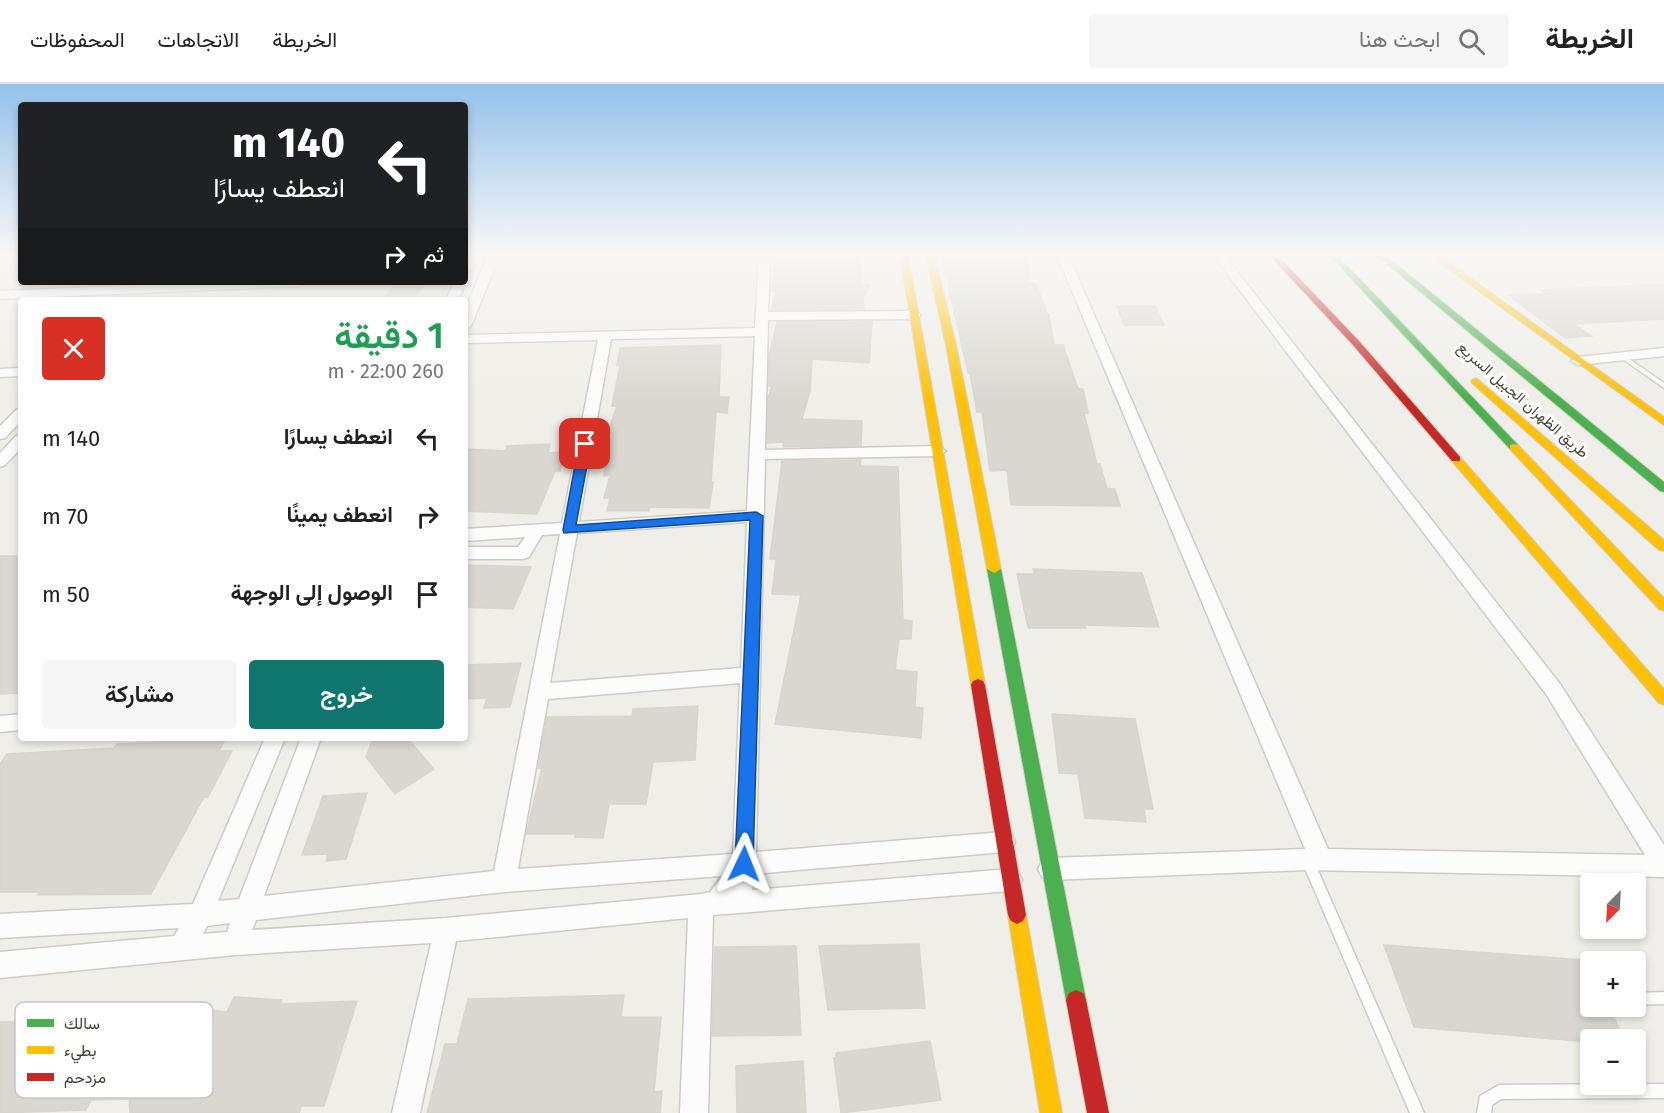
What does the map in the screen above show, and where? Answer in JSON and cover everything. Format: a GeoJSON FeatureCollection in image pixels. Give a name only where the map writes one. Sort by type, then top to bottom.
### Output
{"type":"FeatureCollection","features":[{"type":"Feature","properties":{"kind":"main road"},"geometry":{"type":"LineString","coordinates":[[913,303],[1051,1113]]}},
{"type":"Feature","properties":{"kind":"main road"},"geometry":{"type":"LineString","coordinates":[[941,303],[1098,1113]]}},
{"type":"Feature","properties":{"kind":"main road"},"geometry":{"type":"LineString","coordinates":[[1318,303],[1364,352],[1664,699]]}},
{"type":"Feature","properties":{"kind":"main road"},"geometry":{"type":"LineString","coordinates":[[1378,303],[1664,606]]}},
{"type":"Feature","properties":{"kind":"main road","name":"طريق الظهران الجبيل السريع"},"geometry":{"type":"LineString","coordinates":[[1388,303],[1449,357]]}},
{"type":"Feature","properties":{"kind":"main road","name":"طريق الظهران الجبيل السريع"},"geometry":{"type":"LineString","coordinates":[[1437,303],[1664,488]]}},
{"type":"Feature","properties":{"kind":"main road"},"geometry":{"type":"LineString","coordinates":[[1499,303],[1664,422]]}},
{"type":"Feature","properties":{"kind":"main road"},"geometry":{"type":"LineString","coordinates":[[1454,317],[1654,462]]}},
{"type":"Feature","properties":{"kind":"main road","name":"طريق الظهران الجبيل السريع"},"geometry":{"type":"LineString","coordinates":[[1467,373],[1664,547]]}},
{"type":"Feature","properties":{"kind":"street"},"geometry":{"type":"LineString","coordinates":[[468,319],[474,303]]}},
{"type":"Feature","properties":{"kind":"street"},"geometry":{"type":"LineString","coordinates":[[738,903],[744,864],[764,303]]}},
{"type":"Feature","properties":{"kind":"street"},"geometry":{"type":"LineString","coordinates":[[1082,303],[1314,860]]}},
{"type":"Feature","properties":{"kind":"street"},"geometry":{"type":"LineString","coordinates":[[1255,303],[1553,689],[1664,866]]}},
{"type":"Feature","properties":{"kind":"street"},"geometry":{"type":"LineString","coordinates":[[468,339],[605,336],[915,315]]}},
{"type":"Feature","properties":{"kind":"street"},"geometry":{"type":"LineString","coordinates":[[504,881],[605,336]]}},
{"type":"Feature","properties":{"kind":"street"},"geometry":{"type":"LineString","coordinates":[[1578,361],[1664,352]]}},
{"type":"Feature","properties":{"kind":"street"},"geometry":{"type":"LineString","coordinates":[[0,361],[18,360]]}},
{"type":"Feature","properties":{"kind":"street"},"geometry":{"type":"LineString","coordinates":[[0,373],[18,372]]}},
{"type":"Feature","properties":{"kind":"street"},"geometry":{"type":"LineString","coordinates":[[0,435],[18,416]]}},
{"type":"Feature","properties":{"kind":"street"},"geometry":{"type":"LineString","coordinates":[[2,460],[18,442]]}},
{"type":"Feature","properties":{"kind":"street"},"geometry":{"type":"LineString","coordinates":[[759,455],[938,451]]}},
{"type":"Feature","properties":{"kind":"street"},"geometry":{"type":"LineString","coordinates":[[2,460],[18,457]]}},
{"type":"Feature","properties":{"kind":"street"},"geometry":{"type":"LineString","coordinates":[[468,535],[756,516]]}},
{"type":"Feature","properties":{"kind":"street"},"geometry":{"type":"LineString","coordinates":[[468,553],[523,553],[536,531]]}},
{"type":"Feature","properties":{"kind":"street"},"geometry":{"type":"LineString","coordinates":[[539,692],[751,675]]}},
{"type":"Feature","properties":{"kind":"street"},"geometry":{"type":"LineString","coordinates":[[0,724],[18,723]]}},
{"type":"Feature","properties":{"kind":"street"},"geometry":{"type":"LineString","coordinates":[[182,947],[200,915],[274,741]]}},
{"type":"Feature","properties":{"kind":"street"},"geometry":{"type":"LineString","coordinates":[[235,943],[310,741]]}},
{"type":"Feature","properties":{"kind":"street"},"geometry":{"type":"LineString","coordinates":[[0,926],[200,915],[504,881],[1004,842]]}},
{"type":"Feature","properties":{"kind":"street"},"geometry":{"type":"LineString","coordinates":[[1050,869],[1314,860],[1664,866]]}},
{"type":"Feature","properties":{"kind":"street"},"geometry":{"type":"LineString","coordinates":[[0,965],[182,947],[446,930],[717,903],[744,864]]}},
{"type":"Feature","properties":{"kind":"street"},"geometry":{"type":"LineString","coordinates":[[701,905],[1010,880]]}},
{"type":"Feature","properties":{"kind":"street"},"geometry":{"type":"LineString","coordinates":[[694,1113],[701,905]]}},
{"type":"Feature","properties":{"kind":"street"},"geometry":{"type":"LineString","coordinates":[[406,1113],[446,930]]}},
{"type":"Feature","properties":{"kind":"lane"},"geometry":{"type":"LineString","coordinates":[[1622,356],[1664,386]]}},
{"type":"Feature","properties":{"kind":"lane"},"geometry":{"type":"LineString","coordinates":[[1314,860],[1417,1113]]}},
{"type":"Feature","properties":{"kind":"lane"},"geometry":{"type":"LineString","coordinates":[[1646,999],[1664,998]]}},
{"type":"Feature","properties":{"kind":"lane"},"geometry":{"type":"LineString","coordinates":[[1484,1113],[1485,1101],[1499,1092],[1664,1091]]}},
{"type":"Feature","properties":{"kind":"building"},"geometry":{"type":"Polygon","coordinates":[[[773,303],[864,303],[864,309],[771,310],[773,303]]]}},
{"type":"Feature","properties":{"kind":"building"},"geometry":{"type":"Polygon","coordinates":[[[952,303],[1043,303],[1049,314],[1054,345],[1063,345],[1078,389],[1083,389],[1088,413],[1084,413],[1097,464],[1100,464],[1107,489],[1115,489],[1120,506],[1011,505],[1007,470],[990,471],[982,412],[977,412],[970,373],[968,373],[952,303]]]}},
{"type":"Feature","properties":{"kind":"building"},"geometry":{"type":"Polygon","coordinates":[[[1519,303],[1664,303],[1664,319],[1574,324],[1592,336],[1565,338],[1519,303]]]}},
{"type":"Feature","properties":{"kind":"building"},"geometry":{"type":"Polygon","coordinates":[[[1117,306],[1155,306],[1164,325],[1124,325],[1117,306]]]}},
{"type":"Feature","properties":{"kind":"building"},"geometry":{"type":"Polygon","coordinates":[[[777,322],[872,322],[869,363],[812,359],[810,391],[802,419],[862,421],[861,446],[783,447],[784,442],[767,443],[768,398],[772,386],[769,386],[769,357],[777,322]]]}},
{"type":"Feature","properties":{"kind":"building"},"geometry":{"type":"Polygon","coordinates":[[[721,345],[719,394],[720,397],[729,397],[727,413],[716,412],[711,482],[713,482],[709,508],[650,507],[649,511],[607,511],[610,498],[604,498],[610,475],[604,476],[612,434],[607,434],[617,406],[612,406],[620,365],[617,365],[620,348],[721,345]]]}},
{"type":"Feature","properties":{"kind":"building"},"geometry":{"type":"Polygon","coordinates":[[[550,444],[548,453],[564,452],[560,471],[555,471],[537,514],[468,511],[468,449],[506,451],[507,446],[550,444]]]}},
{"type":"Feature","properties":{"kind":"building"},"geometry":{"type":"Polygon","coordinates":[[[861,460],[860,466],[898,467],[903,620],[912,621],[911,639],[899,639],[895,670],[917,672],[915,707],[923,708],[921,738],[775,724],[801,595],[772,594],[776,559],[770,559],[782,461],[861,460]]]}},
{"type":"Feature","properties":{"kind":"building"},"geometry":{"type":"Polygon","coordinates":[[[0,556],[18,556],[18,693],[0,694],[0,556]]]}},
{"type":"Feature","properties":{"kind":"building"},"geometry":{"type":"Polygon","coordinates":[[[468,565],[531,567],[513,609],[468,607],[468,565]]]}},
{"type":"Feature","properties":{"kind":"building"},"geometry":{"type":"Polygon","coordinates":[[[1033,569],[1142,573],[1159,627],[1085,625],[1086,628],[1028,628],[1017,574],[1035,574],[1033,569]]]}},
{"type":"Feature","properties":{"kind":"building"},"geometry":{"type":"Polygon","coordinates":[[[521,663],[510,707],[484,708],[487,698],[468,699],[468,665],[521,663]]]}},
{"type":"Feature","properties":{"kind":"building"},"geometry":{"type":"Polygon","coordinates":[[[698,706],[695,760],[653,762],[646,804],[609,804],[603,838],[575,837],[576,834],[526,834],[542,768],[538,768],[547,717],[632,716],[633,709],[698,706]]]}},
{"type":"Feature","properties":{"kind":"building"},"geometry":{"type":"Polygon","coordinates":[[[1052,714],[1135,719],[1153,809],[1144,809],[1146,822],[1085,818],[1078,774],[1059,773],[1052,714]]]}},
{"type":"Feature","properties":{"kind":"building"},"geometry":{"type":"Polygon","coordinates":[[[224,741],[219,751],[232,751],[151,894],[38,895],[40,892],[0,892],[0,764],[7,754],[114,748],[117,744],[224,741]]]}},
{"type":"Feature","properties":{"kind":"building"},"geometry":{"type":"Polygon","coordinates":[[[372,741],[410,741],[434,769],[395,794],[366,757],[372,741]]]}},
{"type":"Feature","properties":{"kind":"building"},"geometry":{"type":"Polygon","coordinates":[[[367,793],[346,859],[326,861],[328,854],[302,855],[323,796],[367,793]]]}},
{"type":"Feature","properties":{"kind":"building"},"geometry":{"type":"Polygon","coordinates":[[[919,944],[925,1008],[828,1010],[819,946],[919,944]]]}},
{"type":"Feature","properties":{"kind":"building"},"geometry":{"type":"Polygon","coordinates":[[[1384,945],[1580,960],[1580,1017],[1614,1017],[1620,1029],[1580,1029],[1580,1041],[1414,1027],[1384,945]]]}},
{"type":"Feature","properties":{"kind":"building"},"geometry":{"type":"Polygon","coordinates":[[[796,946],[801,1035],[712,1036],[715,947],[796,946]]]}},
{"type":"Feature","properties":{"kind":"building"},"geometry":{"type":"Polygon","coordinates":[[[624,995],[621,1017],[661,1017],[654,1092],[662,1091],[660,1113],[427,1113],[445,1044],[457,1044],[468,999],[624,995]]]}},
{"type":"Feature","properties":{"kind":"building"},"geometry":{"type":"Polygon","coordinates":[[[234,997],[282,1000],[281,1004],[357,1001],[324,1106],[301,1106],[299,1113],[130,1113],[129,1099],[91,1100],[86,1110],[0,1113],[0,1022],[15,1021],[15,1098],[213,1098],[213,1010],[227,1012],[234,997]]]}},
{"type":"Feature","properties":{"kind":"building"},"geometry":{"type":"Polygon","coordinates":[[[930,1041],[941,1100],[841,1113],[834,1058],[836,1058],[836,1053],[930,1041]]]}},
{"type":"Feature","properties":{"kind":"building"},"geometry":{"type":"Polygon","coordinates":[[[803,1061],[806,1113],[737,1113],[736,1066],[803,1061]]]}},
{"type":"Feature","properties":{"kind":"traffic: fast"},"geometry":{"type":"LineString","coordinates":[[1378,303],[1514,447]]}},
{"type":"Feature","properties":{"kind":"traffic: fast"},"geometry":{"type":"LineString","coordinates":[[1439,303],[1664,488]]}},
{"type":"Feature","properties":{"kind":"traffic: fast"},"geometry":{"type":"LineString","coordinates":[[994,569],[1076,1000]]}},
{"type":"Feature","properties":{"kind":"traffic: slow"},"geometry":{"type":"LineString","coordinates":[[912,303],[978,685]]}},
{"type":"Feature","properties":{"kind":"traffic: slow"},"geometry":{"type":"LineString","coordinates":[[941,303],[994,569]]}},
{"type":"Feature","properties":{"kind":"traffic: slow"},"geometry":{"type":"LineString","coordinates":[[1499,303],[1664,422]]}},
{"type":"Feature","properties":{"kind":"traffic: slow"},"geometry":{"type":"LineString","coordinates":[[1476,381],[1664,547]]}},
{"type":"Feature","properties":{"kind":"traffic: slow"},"geometry":{"type":"LineString","coordinates":[[1514,447],[1664,606]]}},
{"type":"Feature","properties":{"kind":"traffic: slow"},"geometry":{"type":"LineString","coordinates":[[1456,459],[1664,699]]}},
{"type":"Feature","properties":{"kind":"traffic: slow"},"geometry":{"type":"LineString","coordinates":[[1017,915],[1051,1113]]}},
{"type":"Feature","properties":{"kind":"traffic: jam"},"geometry":{"type":"LineString","coordinates":[[1318,303],[1356,343],[1456,459]]}},
{"type":"Feature","properties":{"kind":"traffic: jam"},"geometry":{"type":"LineString","coordinates":[[978,685],[1017,915]]}},
{"type":"Feature","properties":{"kind":"traffic: jam"},"geometry":{"type":"LineString","coordinates":[[1076,1000],[1098,1113]]}},
{"type":"Feature","properties":{"kind":"route"},"geometry":{"type":"LineString","coordinates":[[585,444],[569,530],[756,516],[744,864]]}}]}
